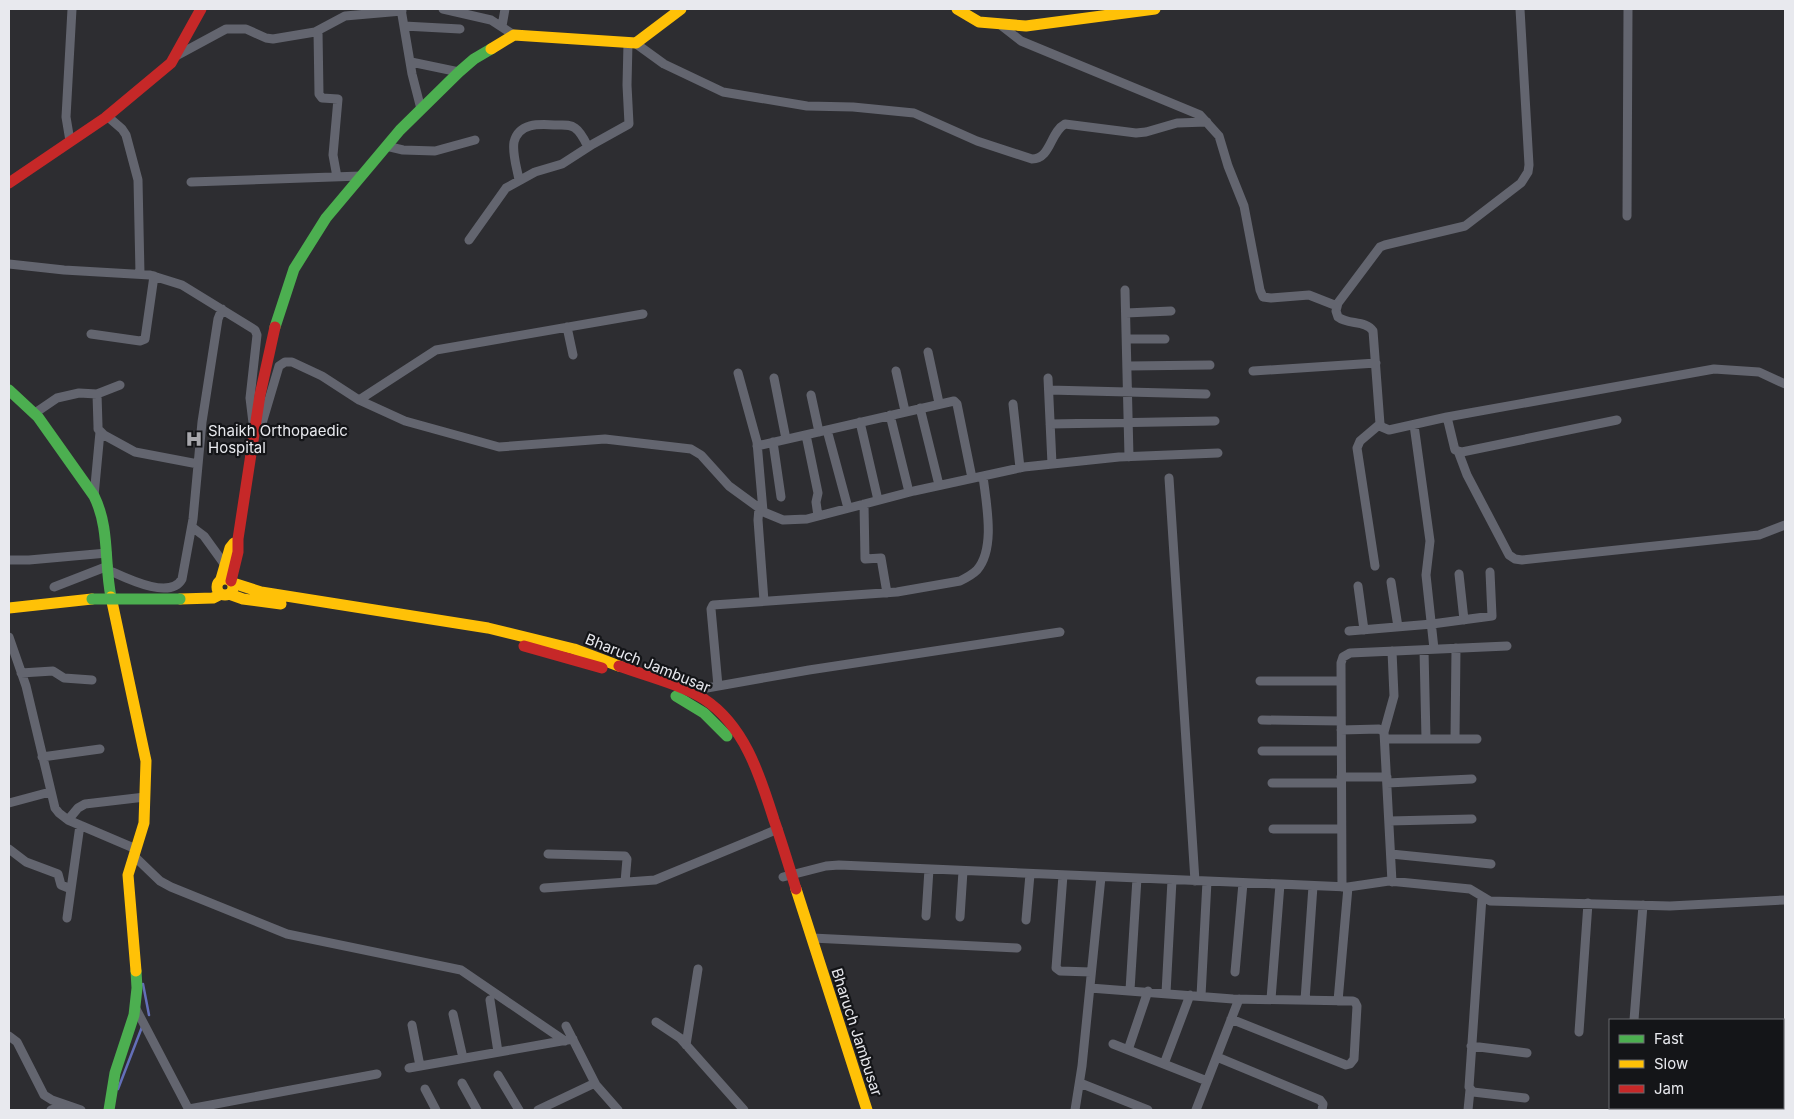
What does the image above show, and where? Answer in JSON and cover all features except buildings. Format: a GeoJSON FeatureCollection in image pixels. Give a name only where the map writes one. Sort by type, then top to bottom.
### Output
{"type":"FeatureCollection","features":[{"type":"Feature","properties":{"kind":"main road"},"geometry":{"type":"LineString","coordinates":[[9,182],[107,116],[171,63],[201,9]]}},
{"type":"Feature","properties":{"kind":"main road"},"geometry":{"type":"LineString","coordinates":[[225,586],[238,549],[260,395],[276,323],[294,269],[326,218],[400,130],[459,72],[474,59],[514,35],[631,43],[681,9]]}},
{"type":"Feature","properties":{"kind":"main road"},"geometry":{"type":"LineString","coordinates":[[957,9],[979,22],[1026,26],[1155,9]]}},
{"type":"Feature","properties":{"kind":"main road"},"geometry":{"type":"LineString","coordinates":[[9,390],[35,413],[94,496],[100,508],[104,523],[110,590],[146,761],[144,823],[128,875],[136,988],[135,1007],[134,1016],[115,1073],[109,1110]]}},
{"type":"Feature","properties":{"kind":"main road"},"geometry":{"type":"LineString","coordinates":[[225,586],[225,565],[230,548],[238,539]]}},
{"type":"Feature","properties":{"kind":"main road"},"geometry":{"type":"LineString","coordinates":[[9,608],[92,599],[183,599],[225,586]]}},
{"type":"Feature","properties":{"kind":"main road","name":"Bharuch Jambusar"},"geometry":{"type":"LineString","coordinates":[[225,586],[488,628],[581,652],[688,691],[738,750],[756,787],[774,831],[843,1050],[867,1110]]}},
{"type":"Feature","properties":{"kind":"main road","name":"Bharuch Jambusar"},"geometry":{"type":"LineString","coordinates":[[225,586],[243,599],[368,616],[494,638],[609,670],[699,702]]}},
{"type":"Feature","properties":{"kind":"main road","name":"Bharuch Jambusar"},"geometry":{"type":"LineString","coordinates":[[787,876],[812,938],[859,1110]]}},
{"type":"Feature","properties":{"kind":"street"},"geometry":{"type":"LineString","coordinates":[[70,142],[66,117],[72,9]]}},
{"type":"Feature","properties":{"kind":"street"},"geometry":{"type":"LineString","coordinates":[[443,9],[476,13],[502,26],[514,35]]}},
{"type":"Feature","properties":{"kind":"street"},"geometry":{"type":"LineString","coordinates":[[502,26],[505,9]]}},
{"type":"Feature","properties":{"kind":"street"},"geometry":{"type":"LineString","coordinates":[[1520,9],[1529,165],[1525,178],[1465,226],[1380,247],[1338,302],[1338,318],[1370,328],[1374,336],[1380,424],[1382,427],[1389,430],[1447,417],[1714,369],[1759,372],[1785,384]]}},
{"type":"Feature","properties":{"kind":"street"},"geometry":{"type":"LineString","coordinates":[[1627,216],[1628,9]]}},
{"type":"Feature","properties":{"kind":"street"},"geometry":{"type":"LineString","coordinates":[[174,57],[226,29],[246,29],[273,39],[318,31],[345,16],[402,10],[412,74],[421,109]]}},
{"type":"Feature","properties":{"kind":"street"},"geometry":{"type":"LineString","coordinates":[[998,23],[1021,41],[1196,113],[1207,122],[1219,136],[1228,166],[1244,206],[1260,290],[1263,297],[1309,295],[1337,306]]}},
{"type":"Feature","properties":{"kind":"street"},"geometry":{"type":"LineString","coordinates":[[404,26],[460,29]]}},
{"type":"Feature","properties":{"kind":"street"},"geometry":{"type":"LineString","coordinates":[[318,31],[319,94],[322,98],[338,99],[333,155],[337,176]]}},
{"type":"Feature","properties":{"kind":"street"},"geometry":{"type":"LineString","coordinates":[[468,240],[501,193],[538,171],[562,164],[629,124],[627,85],[631,43],[659,62],[723,92],[807,106],[854,107],[914,113],[977,141],[1032,159],[1045,154],[1059,128],[1065,124],[1136,133],[1177,123],[1207,122]]}},
{"type":"Feature","properties":{"kind":"street"},"geometry":{"type":"LineString","coordinates":[[411,62],[459,72]]}},
{"type":"Feature","properties":{"kind":"street"},"geometry":{"type":"LineString","coordinates":[[107,116],[124,132],[137,175],[140,274]]}},
{"type":"Feature","properties":{"kind":"street"},"geometry":{"type":"LineString","coordinates":[[520,180],[515,163],[514,142],[517,135],[524,128],[535,124],[568,125],[580,132],[588,147]]}},
{"type":"Feature","properties":{"kind":"street"},"geometry":{"type":"LineString","coordinates":[[386,146],[403,150],[435,151],[475,140]]}},
{"type":"Feature","properties":{"kind":"street"},"geometry":{"type":"LineString","coordinates":[[191,182],[361,176]]}},
{"type":"Feature","properties":{"kind":"street"},"geometry":{"type":"LineString","coordinates":[[9,264],[154,276],[182,285],[255,330],[257,333],[250,398],[254,435]]}},
{"type":"Feature","properties":{"kind":"street"},"geometry":{"type":"LineString","coordinates":[[91,334],[145,339],[154,276]]}},
{"type":"Feature","properties":{"kind":"street"},"geometry":{"type":"LineString","coordinates":[[1125,290],[1129,457]]}},
{"type":"Feature","properties":{"kind":"street"},"geometry":{"type":"LineString","coordinates":[[54,587],[108,568],[147,586],[176,585],[182,579],[192,526],[202,422],[216,328],[222,309]]}},
{"type":"Feature","properties":{"kind":"street"},"geometry":{"type":"LineString","coordinates":[[1126,313],[1171,311]]}},
{"type":"Feature","properties":{"kind":"street"},"geometry":{"type":"LineString","coordinates":[[361,398],[436,350],[643,314]]}},
{"type":"Feature","properties":{"kind":"street"},"geometry":{"type":"LineString","coordinates":[[567,327],[573,354]]}},
{"type":"Feature","properties":{"kind":"street"},"geometry":{"type":"LineString","coordinates":[[1127,339],[1165,340]]}},
{"type":"Feature","properties":{"kind":"street"},"geometry":{"type":"LineString","coordinates":[[928,352],[939,403]]}},
{"type":"Feature","properties":{"kind":"street"},"geometry":{"type":"LineString","coordinates":[[254,435],[263,420],[279,366],[285,362],[292,362],[322,376],[408,423],[502,447],[605,439],[691,449],[702,455],[729,486],[761,509],[783,520],[802,520],[909,492],[1020,468],[1129,457],[1218,453]]}},
{"type":"Feature","properties":{"kind":"street"},"geometry":{"type":"LineString","coordinates":[[1253,371],[1376,363]]}},
{"type":"Feature","properties":{"kind":"street"},"geometry":{"type":"LineString","coordinates":[[1128,366],[1210,365]]}},
{"type":"Feature","properties":{"kind":"street"},"geometry":{"type":"LineString","coordinates":[[896,371],[905,411]]}},
{"type":"Feature","properties":{"kind":"street"},"geometry":{"type":"LineString","coordinates":[[738,372],[757,446],[761,509],[758,520],[764,601]]}},
{"type":"Feature","properties":{"kind":"street"},"geometry":{"type":"LineString","coordinates":[[774,378],[786,439]]}},
{"type":"Feature","properties":{"kind":"street"},"geometry":{"type":"LineString","coordinates":[[1048,378],[1052,464]]}},
{"type":"Feature","properties":{"kind":"street"},"geometry":{"type":"LineString","coordinates":[[35,413],[56,398],[79,393],[97,394],[120,385]]}},
{"type":"Feature","properties":{"kind":"street"},"geometry":{"type":"LineString","coordinates":[[1049,390],[1206,394]]}},
{"type":"Feature","properties":{"kind":"street"},"geometry":{"type":"LineString","coordinates":[[94,496],[100,432],[98,426],[97,394]]}},
{"type":"Feature","properties":{"kind":"street"},"geometry":{"type":"LineString","coordinates":[[811,395],[848,508]]}},
{"type":"Feature","properties":{"kind":"street"},"geometry":{"type":"LineString","coordinates":[[757,446],[952,400],[956,402],[972,478]]}},
{"type":"Feature","properties":{"kind":"street"},"geometry":{"type":"LineString","coordinates":[[1013,404],[1020,468]]}},
{"type":"Feature","properties":{"kind":"street"},"geometry":{"type":"LineString","coordinates":[[920,408],[939,485]]}},
{"type":"Feature","properties":{"kind":"street"},"geometry":{"type":"LineString","coordinates":[[890,415],[909,492]]}},
{"type":"Feature","properties":{"kind":"street"},"geometry":{"type":"LineString","coordinates":[[1447,417],[1454,446],[1458,451],[1467,475],[1504,547],[1509,555],[1515,559],[1522,560],[1760,535],[1785,525]]}},
{"type":"Feature","properties":{"kind":"street"},"geometry":{"type":"LineString","coordinates":[[1458,451],[1462,452],[1617,420]]}},
{"type":"Feature","properties":{"kind":"street"},"geometry":{"type":"LineString","coordinates":[[860,422],[878,500]]}},
{"type":"Feature","properties":{"kind":"street"},"geometry":{"type":"LineString","coordinates":[[1050,424],[1215,422]]}},
{"type":"Feature","properties":{"kind":"street"},"geometry":{"type":"LineString","coordinates":[[1375,566],[1357,448],[1360,441],[1380,424]]}},
{"type":"Feature","properties":{"kind":"street"},"geometry":{"type":"LineString","coordinates":[[1414,425],[1430,541],[1426,575],[1434,649]]}},
{"type":"Feature","properties":{"kind":"street"},"geometry":{"type":"LineString","coordinates":[[100,432],[135,452],[198,464]]}},
{"type":"Feature","properties":{"kind":"street"},"geometry":{"type":"LineString","coordinates":[[806,434],[818,493],[816,502],[818,516]]}},
{"type":"Feature","properties":{"kind":"street"},"geometry":{"type":"LineString","coordinates":[[773,442],[781,497]]}},
{"type":"Feature","properties":{"kind":"street"},"geometry":{"type":"LineString","coordinates":[[718,686],[712,607],[716,605],[887,593],[960,581],[977,570],[988,545],[983,476]]}},
{"type":"Feature","properties":{"kind":"street"},"geometry":{"type":"LineString","coordinates":[[1169,478],[1195,881]]}},
{"type":"Feature","properties":{"kind":"street"},"geometry":{"type":"LineString","coordinates":[[864,504],[865,559],[881,558],[887,593]]}},
{"type":"Feature","properties":{"kind":"street"},"geometry":{"type":"LineString","coordinates":[[192,526],[204,536],[225,565]]}},
{"type":"Feature","properties":{"kind":"street"},"geometry":{"type":"LineString","coordinates":[[9,560],[107,553]]}},
{"type":"Feature","properties":{"kind":"street"},"geometry":{"type":"LineString","coordinates":[[1349,632],[1432,624],[1493,615],[1490,572]]}},
{"type":"Feature","properties":{"kind":"street"},"geometry":{"type":"LineString","coordinates":[[1459,574],[1464,620]]}},
{"type":"Feature","properties":{"kind":"street"},"geometry":{"type":"LineString","coordinates":[[1392,582],[1398,627]]}},
{"type":"Feature","properties":{"kind":"street"},"geometry":{"type":"LineString","coordinates":[[1358,586],[1364,630]]}},
{"type":"Feature","properties":{"kind":"street"},"geometry":{"type":"LineString","coordinates":[[688,691],[809,670],[1060,632]]}},
{"type":"Feature","properties":{"kind":"street"},"geometry":{"type":"LineString","coordinates":[[9,637],[21,673],[50,792],[59,814],[135,852],[165,884],[286,934],[461,970],[569,1040]]}},
{"type":"Feature","properties":{"kind":"street"},"geometry":{"type":"LineString","coordinates":[[1338,1000],[1345,887],[1341,829],[1341,660],[1346,655],[1392,651],[1507,646]]}},
{"type":"Feature","properties":{"kind":"street"},"geometry":{"type":"LineString","coordinates":[[1455,739],[1456,648]]}},
{"type":"Feature","properties":{"kind":"street"},"geometry":{"type":"LineString","coordinates":[[1424,650],[1426,739]]}},
{"type":"Feature","properties":{"kind":"street"},"geometry":{"type":"LineString","coordinates":[[1392,651],[1394,696],[1384,736],[1392,882]]}},
{"type":"Feature","properties":{"kind":"street"},"geometry":{"type":"LineString","coordinates":[[21,673],[53,671],[64,678],[92,680]]}},
{"type":"Feature","properties":{"kind":"street"},"geometry":{"type":"LineString","coordinates":[[1260,681],[1341,681]]}},
{"type":"Feature","properties":{"kind":"street"},"geometry":{"type":"LineString","coordinates":[[1262,720],[1341,720]]}},
{"type":"Feature","properties":{"kind":"street"},"geometry":{"type":"LineString","coordinates":[[1341,730],[1380,729],[1384,736]]}},
{"type":"Feature","properties":{"kind":"street"},"geometry":{"type":"LineString","coordinates":[[1384,736],[1426,739],[1476,739]]}},
{"type":"Feature","properties":{"kind":"street"},"geometry":{"type":"LineString","coordinates":[[42,757],[100,749]]}},
{"type":"Feature","properties":{"kind":"street"},"geometry":{"type":"LineString","coordinates":[[1262,751],[1341,751]]}},
{"type":"Feature","properties":{"kind":"street"},"geometry":{"type":"LineString","coordinates":[[1272,783],[1341,780],[1472,779]]}},
{"type":"Feature","properties":{"kind":"street"},"geometry":{"type":"LineString","coordinates":[[9,796],[13,802],[50,792]]}},
{"type":"Feature","properties":{"kind":"street"},"geometry":{"type":"LineString","coordinates":[[68,820],[78,808],[85,804],[145,797]]}},
{"type":"Feature","properties":{"kind":"street"},"geometry":{"type":"LineString","coordinates":[[1389,821],[1472,819]]}},
{"type":"Feature","properties":{"kind":"street"},"geometry":{"type":"LineString","coordinates":[[67,918],[80,825]]}},
{"type":"Feature","properties":{"kind":"street"},"geometry":{"type":"LineString","coordinates":[[1273,829],[1341,829]]}},
{"type":"Feature","properties":{"kind":"street"},"geometry":{"type":"LineString","coordinates":[[544,888],[655,880],[774,831]]}},
{"type":"Feature","properties":{"kind":"street"},"geometry":{"type":"LineString","coordinates":[[9,849],[26,862],[58,874],[61,885],[71,889]]}},
{"type":"Feature","properties":{"kind":"street"},"geometry":{"type":"LineString","coordinates":[[548,854],[625,856],[627,859],[625,882]]}},
{"type":"Feature","properties":{"kind":"street"},"geometry":{"type":"LineString","coordinates":[[1391,854],[1490,864]]}},
{"type":"Feature","properties":{"kind":"street"},"geometry":{"type":"LineString","coordinates":[[787,876],[832,865],[1345,887],[1392,882],[1470,889],[1490,900],[1670,906],[1785,900]]}},
{"type":"Feature","properties":{"kind":"street"},"geometry":{"type":"LineString","coordinates":[[926,916],[929,869]]}},
{"type":"Feature","properties":{"kind":"street"},"geometry":{"type":"LineString","coordinates":[[960,917],[963,871]]}},
{"type":"Feature","properties":{"kind":"street"},"geometry":{"type":"LineString","coordinates":[[1026,920],[1030,874]]}},
{"type":"Feature","properties":{"kind":"street"},"geometry":{"type":"LineString","coordinates":[[1063,875],[1056,968],[1060,971],[1091,972]]}},
{"type":"Feature","properties":{"kind":"street"},"geometry":{"type":"LineString","coordinates":[[1076,1110],[1100,876]]}},
{"type":"Feature","properties":{"kind":"street"},"geometry":{"type":"LineString","coordinates":[[1130,990],[1137,878]]}},
{"type":"Feature","properties":{"kind":"street"},"geometry":{"type":"LineString","coordinates":[[1166,993],[1172,880]]}},
{"type":"Feature","properties":{"kind":"street"},"geometry":{"type":"LineString","coordinates":[[1201,996],[1207,881]]}},
{"type":"Feature","properties":{"kind":"street"},"geometry":{"type":"LineString","coordinates":[[1235,972],[1243,882]]}},
{"type":"Feature","properties":{"kind":"street"},"geometry":{"type":"LineString","coordinates":[[1271,999],[1280,884]]}},
{"type":"Feature","properties":{"kind":"street"},"geometry":{"type":"LineString","coordinates":[[1305,1000],[1313,886]]}},
{"type":"Feature","properties":{"kind":"street"},"geometry":{"type":"LineString","coordinates":[[1468,1110],[1470,1090],[1468,1084],[1482,897]]}},
{"type":"Feature","properties":{"kind":"street"},"geometry":{"type":"LineString","coordinates":[[1579,1032],[1588,903]]}},
{"type":"Feature","properties":{"kind":"street"},"geometry":{"type":"LineString","coordinates":[[1634,1019],[1643,905]]}},
{"type":"Feature","properties":{"kind":"street"},"geometry":{"type":"LineString","coordinates":[[812,938],[1017,948]]}},
{"type":"Feature","properties":{"kind":"street"},"geometry":{"type":"LineString","coordinates":[[686,1045],[698,969]]}},
{"type":"Feature","properties":{"kind":"street"},"geometry":{"type":"LineString","coordinates":[[1090,988],[1239,999],[1352,1001],[1356,1004],[1354,1059],[1350,1064],[1346,1065],[1231,1019]]}},
{"type":"Feature","properties":{"kind":"street"},"geometry":{"type":"LineString","coordinates":[[1128,1050],[1148,991]]}},
{"type":"Feature","properties":{"kind":"street"},"geometry":{"type":"LineString","coordinates":[[1164,1064],[1190,995]]}},
{"type":"Feature","properties":{"kind":"street"},"geometry":{"type":"LineString","coordinates":[[1196,1110],[1239,999]]}},
{"type":"Feature","properties":{"kind":"street"},"geometry":{"type":"LineString","coordinates":[[490,1000],[498,1052]]}},
{"type":"Feature","properties":{"kind":"street"},"geometry":{"type":"LineString","coordinates":[[135,1007],[189,1109],[377,1074]]}},
{"type":"Feature","properties":{"kind":"street"},"geometry":{"type":"LineString","coordinates":[[453,1014],[464,1058]]}},
{"type":"Feature","properties":{"kind":"street"},"geometry":{"type":"LineString","coordinates":[[656,1022],[677,1035],[744,1110]]}},
{"type":"Feature","properties":{"kind":"street"},"geometry":{"type":"LineString","coordinates":[[412,1026],[420,1066]]}},
{"type":"Feature","properties":{"kind":"street"},"geometry":{"type":"LineString","coordinates":[[566,1026],[569,1040],[595,1083],[618,1110]]}},
{"type":"Feature","properties":{"kind":"street"},"geometry":{"type":"LineString","coordinates":[[9,1036],[17,1042],[44,1095],[52,1100],[81,1110]]}},
{"type":"Feature","properties":{"kind":"street"},"geometry":{"type":"LineString","coordinates":[[409,1068],[569,1040]]}},
{"type":"Feature","properties":{"kind":"street"},"geometry":{"type":"LineString","coordinates":[[1113,1044],[1207,1081]]}},
{"type":"Feature","properties":{"kind":"street"},"geometry":{"type":"LineString","coordinates":[[1471,1046],[1527,1053]]}},
{"type":"Feature","properties":{"kind":"street"},"geometry":{"type":"LineString","coordinates":[[1216,1057],[1320,1100],[1323,1104],[1322,1110]]}},
{"type":"Feature","properties":{"kind":"street"},"geometry":{"type":"LineString","coordinates":[[498,1075],[519,1110]]}},
{"type":"Feature","properties":{"kind":"street"},"geometry":{"type":"LineString","coordinates":[[1080,1082],[1148,1110]]}},
{"type":"Feature","properties":{"kind":"street"},"geometry":{"type":"LineString","coordinates":[[462,1083],[477,1110]]}},
{"type":"Feature","properties":{"kind":"street"},"geometry":{"type":"LineString","coordinates":[[538,1110],[595,1083]]}},
{"type":"Feature","properties":{"kind":"street"},"geometry":{"type":"LineString","coordinates":[[425,1089],[436,1110]]}},
{"type":"Feature","properties":{"kind":"street"},"geometry":{"type":"LineString","coordinates":[[1470,1090],[1473,1092],[1525,1098]]}},
{"type":"Feature","properties":{"kind":"street"},"geometry":{"type":"LineString","coordinates":[[51,1110],[65,1105]]}},
{"type":"Feature","properties":{"kind":"waterway"},"geometry":{"type":"LineString","coordinates":[[143,984],[149,1015]]}},
{"type":"Feature","properties":{"kind":"waterway"},"geometry":{"type":"LineString","coordinates":[[118,1089],[142,1027]]}},
{"type":"Feature","properties":{"kind":"traffic: fast"},"geometry":{"type":"LineString","coordinates":[[275,327],[294,269],[326,218],[400,130],[459,72],[474,59],[491,49]]}},
{"type":"Feature","properties":{"kind":"traffic: fast"},"geometry":{"type":"LineString","coordinates":[[9,390],[38,417],[94,496],[105,533],[111,597]]}},
{"type":"Feature","properties":{"kind":"traffic: fast"},"geometry":{"type":"LineString","coordinates":[[92,599],[180,599]]}},
{"type":"Feature","properties":{"kind":"traffic: fast"},"geometry":{"type":"LineString","coordinates":[[676,696],[704,713],[727,736]]}},
{"type":"Feature","properties":{"kind":"traffic: fast"},"geometry":{"type":"LineString","coordinates":[[109,1110],[115,1073],[134,1015],[137,988],[136,971]]}},
{"type":"Feature","properties":{"kind":"traffic: slow"},"geometry":{"type":"LineString","coordinates":[[491,49],[514,35],[636,43],[681,9]]}},
{"type":"Feature","properties":{"kind":"traffic: slow"},"geometry":{"type":"LineString","coordinates":[[957,9],[979,22],[1026,26],[1155,9]]}},
{"type":"Feature","properties":{"kind":"traffic: slow"},"geometry":{"type":"LineString","coordinates":[[221,579],[230,548],[234,543]]}},
{"type":"Feature","properties":{"kind":"traffic: slow"},"geometry":{"type":"LineString","coordinates":[[222,579],[228,579],[233,584],[233,587],[231,593],[222,595],[217,590],[217,584],[222,579]]}},
{"type":"Feature","properties":{"kind":"traffic: slow"},"geometry":{"type":"LineString","coordinates":[[233,583],[261,592],[488,628],[574,649],[619,666]]}},
{"type":"Feature","properties":{"kind":"traffic: slow"},"geometry":{"type":"LineString","coordinates":[[180,599],[213,598],[221,594]]}},
{"type":"Feature","properties":{"kind":"traffic: slow"},"geometry":{"type":"LineString","coordinates":[[229,594],[243,599],[281,604]]}},
{"type":"Feature","properties":{"kind":"traffic: slow"},"geometry":{"type":"LineString","coordinates":[[111,597],[146,761],[144,823],[128,875],[136,971]]}},
{"type":"Feature","properties":{"kind":"traffic: slow"},"geometry":{"type":"LineString","coordinates":[[9,608],[92,599]]}},
{"type":"Feature","properties":{"kind":"traffic: slow"},"geometry":{"type":"LineString","coordinates":[[796,889],[867,1110]]}},
{"type":"Feature","properties":{"kind":"traffic: jam"},"geometry":{"type":"LineString","coordinates":[[9,183],[105,118],[171,63],[201,9]]}},
{"type":"Feature","properties":{"kind":"traffic: jam"},"geometry":{"type":"LineString","coordinates":[[231,581],[238,552],[238,539],[260,395],[275,327]]}},
{"type":"Feature","properties":{"kind":"traffic: jam"},"geometry":{"type":"LineString","coordinates":[[524,646],[602,668]]}},
{"type":"Feature","properties":{"kind":"traffic: jam"},"geometry":{"type":"LineString","coordinates":[[619,666],[695,694],[718,710],[730,723],[757,769],[796,889]]}},
{"type":"Feature","properties":{"kind":"place","name":"Shaikh Orthopaedic Hospital"},"geometry":{"type":"Point","coordinates":[194,439]}}]}
